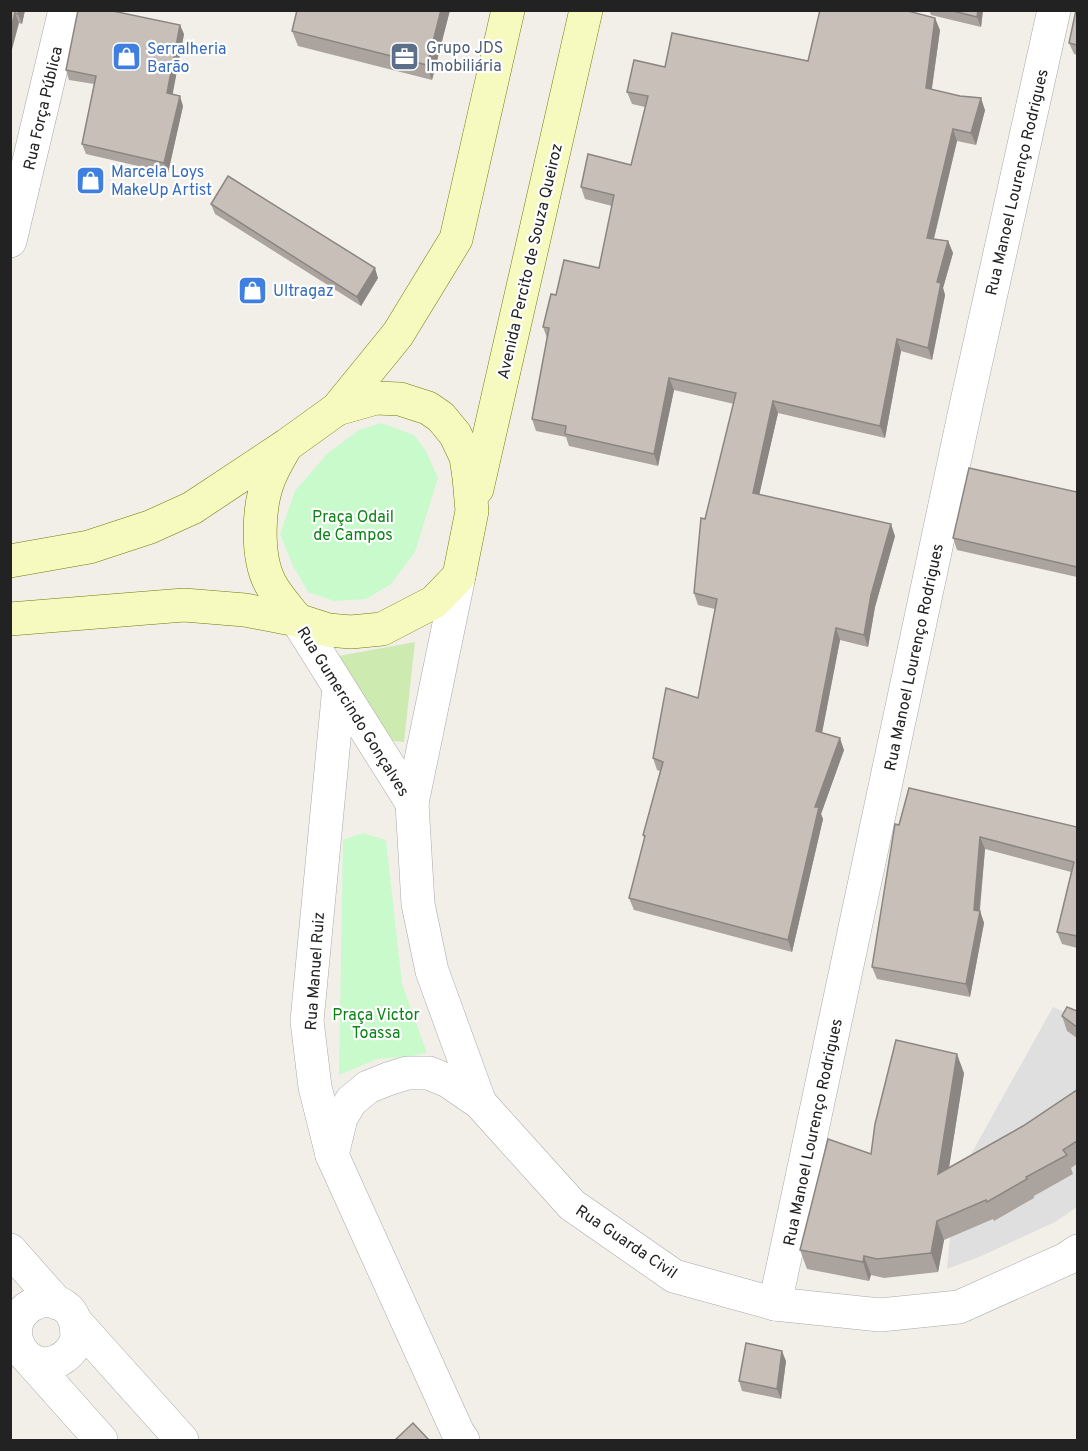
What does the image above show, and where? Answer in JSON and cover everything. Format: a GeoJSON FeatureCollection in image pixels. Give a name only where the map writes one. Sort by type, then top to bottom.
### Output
{"type":"FeatureCollection","features":[{"type":"Feature","properties":{"kind":"main road"},"geometry":{"type":"LineString","coordinates":[[10,561],[90,547],[150,527],[192,508],[337,409],[398,334],[456,239],[508,10]]}},
{"type":"Feature","properties":{"kind":"main road","name":"Avenida Percito de Souza Queiroz"},"geometry":{"type":"LineString","coordinates":[[472,511],[586,10]]}},
{"type":"Feature","properties":{"kind":"main road"},"geometry":{"type":"LineString","coordinates":[[287,445],[269,478],[262,503],[260,536],[262,559],[269,581],[297,620],[328,630],[351,632],[382,629],[434,602],[459,576],[472,511],[466,457],[455,434],[441,417],[428,408],[400,399],[376,398],[337,409]]}},
{"type":"Feature","properties":{"kind":"main road","name":"Rua Gumercindo Gonçalves"},"geometry":{"type":"LineString","coordinates":[[10,619],[184,605],[245,610],[297,620]]}},
{"type":"Feature","properties":{"kind":"street","name":"Rua Força Pública"},"geometry":{"type":"LineString","coordinates":[[10,241],[65,10]]}},
{"type":"Feature","properties":{"kind":"street","name":"Rua Manoel Lourenço Rodrigues"},"geometry":{"type":"LineString","coordinates":[[775,1304],[964,418],[1054,10]]}},
{"type":"Feature","properties":{"kind":"street"},"geometry":{"type":"LineString","coordinates":[[459,576],[412,803],[418,904],[432,971],[480,1103]]}},
{"type":"Feature","properties":{"kind":"street","name":"Rua Gumercindo Gonçalves"},"geometry":{"type":"LineString","coordinates":[[297,620],[412,803]]}},
{"type":"Feature","properties":{"kind":"street","name":"Rua Manuel Ruiz"},"geometry":{"type":"LineString","coordinates":[[339,687],[307,1021],[315,1087],[332,1155],[463,1440]]}},
{"type":"Feature","properties":{"kind":"street","name":"Rua Guarda Civil"},"geometry":{"type":"LineString","coordinates":[[332,1155],[341,1118],[351,1101],[368,1087],[388,1079],[407,1073],[429,1073],[448,1082],[480,1103],[572,1205],[674,1276],[775,1304],[880,1315],[959,1307],[1066,1259],[1077,1251]]}},
{"type":"Feature","properties":{"kind":"street"},"geometry":{"type":"LineString","coordinates":[[10,1250],[182,1440]]}},
{"type":"Feature","properties":{"kind":"street"},"geometry":{"type":"LineString","coordinates":[[18,1346],[41,1364],[56,1362],[70,1353],[77,1338],[67,1313],[43,1301],[30,1305],[19,1315],[14,1328],[18,1346],[101,1440]]}},
{"type":"Feature","properties":{"kind":"shaded area"},"geometry":{"type":"Polygon","coordinates":[[[1053,1007],[1077,1017],[1077,1207],[1055,1222],[947,1269],[955,1183],[1053,1007]]]}},
{"type":"Feature","properties":{"kind":"green space","name":"Praça Odail de Campos"},"geometry":{"type":"Polygon","coordinates":[[[381,423],[414,435],[426,451],[438,478],[415,552],[391,584],[366,599],[334,601],[308,592],[293,566],[280,534],[295,491],[328,453],[359,430],[381,423]]]}},
{"type":"Feature","properties":{"kind":"green space"},"geometry":{"type":"Polygon","coordinates":[[[415,642],[404,742],[393,741],[333,657],[415,642]]]}},
{"type":"Feature","properties":{"kind":"green space","name":"Praça Victor Toassa"},"geometry":{"type":"Polygon","coordinates":[[[363,833],[386,840],[402,984],[427,1053],[377,1059],[339,1075],[343,840],[363,833]]]}},
{"type":"Feature","properties":{"kind":"building"},"geometry":{"type":"Polygon","coordinates":[[[10,10],[19,10],[18,14],[15,13],[10,31],[10,10]]]}},
{"type":"Feature","properties":{"kind":"building"},"geometry":{"type":"Polygon","coordinates":[[[78,10],[108,10],[180,25],[167,93],[180,96],[164,163],[82,144],[96,76],[66,70],[78,10]]]}},
{"type":"Feature","properties":{"kind":"building"},"geometry":{"type":"Polygon","coordinates":[[[297,10],[441,10],[427,65],[292,31],[297,10]]]}},
{"type":"Feature","properties":{"kind":"building"},"geometry":{"type":"Polygon","coordinates":[[[820,10],[904,10],[935,18],[926,88],[981,98],[971,133],[953,129],[927,238],[948,241],[937,282],[941,283],[928,348],[897,339],[880,426],[773,401],[753,493],[891,524],[871,595],[864,635],[836,628],[816,731],[840,738],[815,807],[819,807],[788,940],[629,898],[663,762],[653,758],[666,688],[698,698],[717,599],[694,593],[701,518],[705,519],[736,393],[669,378],[654,454],[565,434],[566,426],[532,419],[549,328],[543,327],[551,294],[556,295],[564,260],[599,268],[614,195],[581,187],[588,154],[631,165],[648,96],[627,92],[634,60],[665,67],[672,33],[808,61],[820,10]]]}},
{"type":"Feature","properties":{"kind":"building"},"geometry":{"type":"Polygon","coordinates":[[[949,10],[978,10],[977,17],[949,10]]]}},
{"type":"Feature","properties":{"kind":"building"},"geometry":{"type":"Polygon","coordinates":[[[1077,10],[1077,45],[1069,43],[1077,10]]]}},
{"type":"Feature","properties":{"kind":"building"},"geometry":{"type":"Polygon","coordinates":[[[228,176],[375,268],[357,297],[211,204],[228,176]]]}},
{"type":"Feature","properties":{"kind":"building"},"geometry":{"type":"Polygon","coordinates":[[[969,468],[1077,492],[1077,567],[953,538],[969,468]]]}},
{"type":"Feature","properties":{"kind":"building"},"geometry":{"type":"Polygon","coordinates":[[[909,788],[1077,827],[1077,936],[1057,932],[1074,862],[980,837],[974,910],[980,911],[966,984],[872,967],[895,824],[899,825],[909,788]]]}},
{"type":"Feature","properties":{"kind":"building"},"geometry":{"type":"Polygon","coordinates":[[[1067,1007],[1077,1011],[1077,1027],[1062,1016],[1067,1007]]]}},
{"type":"Feature","properties":{"kind":"building"},"geometry":{"type":"Polygon","coordinates":[[[896,1040],[957,1054],[938,1174],[1023,1126],[1077,1090],[1077,1141],[1063,1150],[1067,1155],[987,1202],[986,1200],[937,1221],[931,1253],[877,1259],[864,1256],[863,1262],[800,1250],[828,1139],[871,1154],[875,1124],[896,1040]]]}},
{"type":"Feature","properties":{"kind":"building"},"geometry":{"type":"Polygon","coordinates":[[[746,1343],[782,1351],[777,1389],[739,1381],[746,1343]]]}},
{"type":"Feature","properties":{"kind":"building"},"geometry":{"type":"Polygon","coordinates":[[[413,1423],[429,1440],[395,1440],[413,1423]]]}},
{"type":"Feature","properties":{"kind":"place","name":"Grupo JDS Imobiliária"},"geometry":{"type":"Point","coordinates":[405,56]}},
{"type":"Feature","properties":{"kind":"place","name":"Serralheria Barão"},"geometry":{"type":"Point","coordinates":[126,57]}},
{"type":"Feature","properties":{"kind":"place","name":"Marcela Loys MakeUp Artist"},"geometry":{"type":"Point","coordinates":[90,180]}},
{"type":"Feature","properties":{"kind":"place","name":"Ultragaz"},"geometry":{"type":"Point","coordinates":[252,290]}}]}
